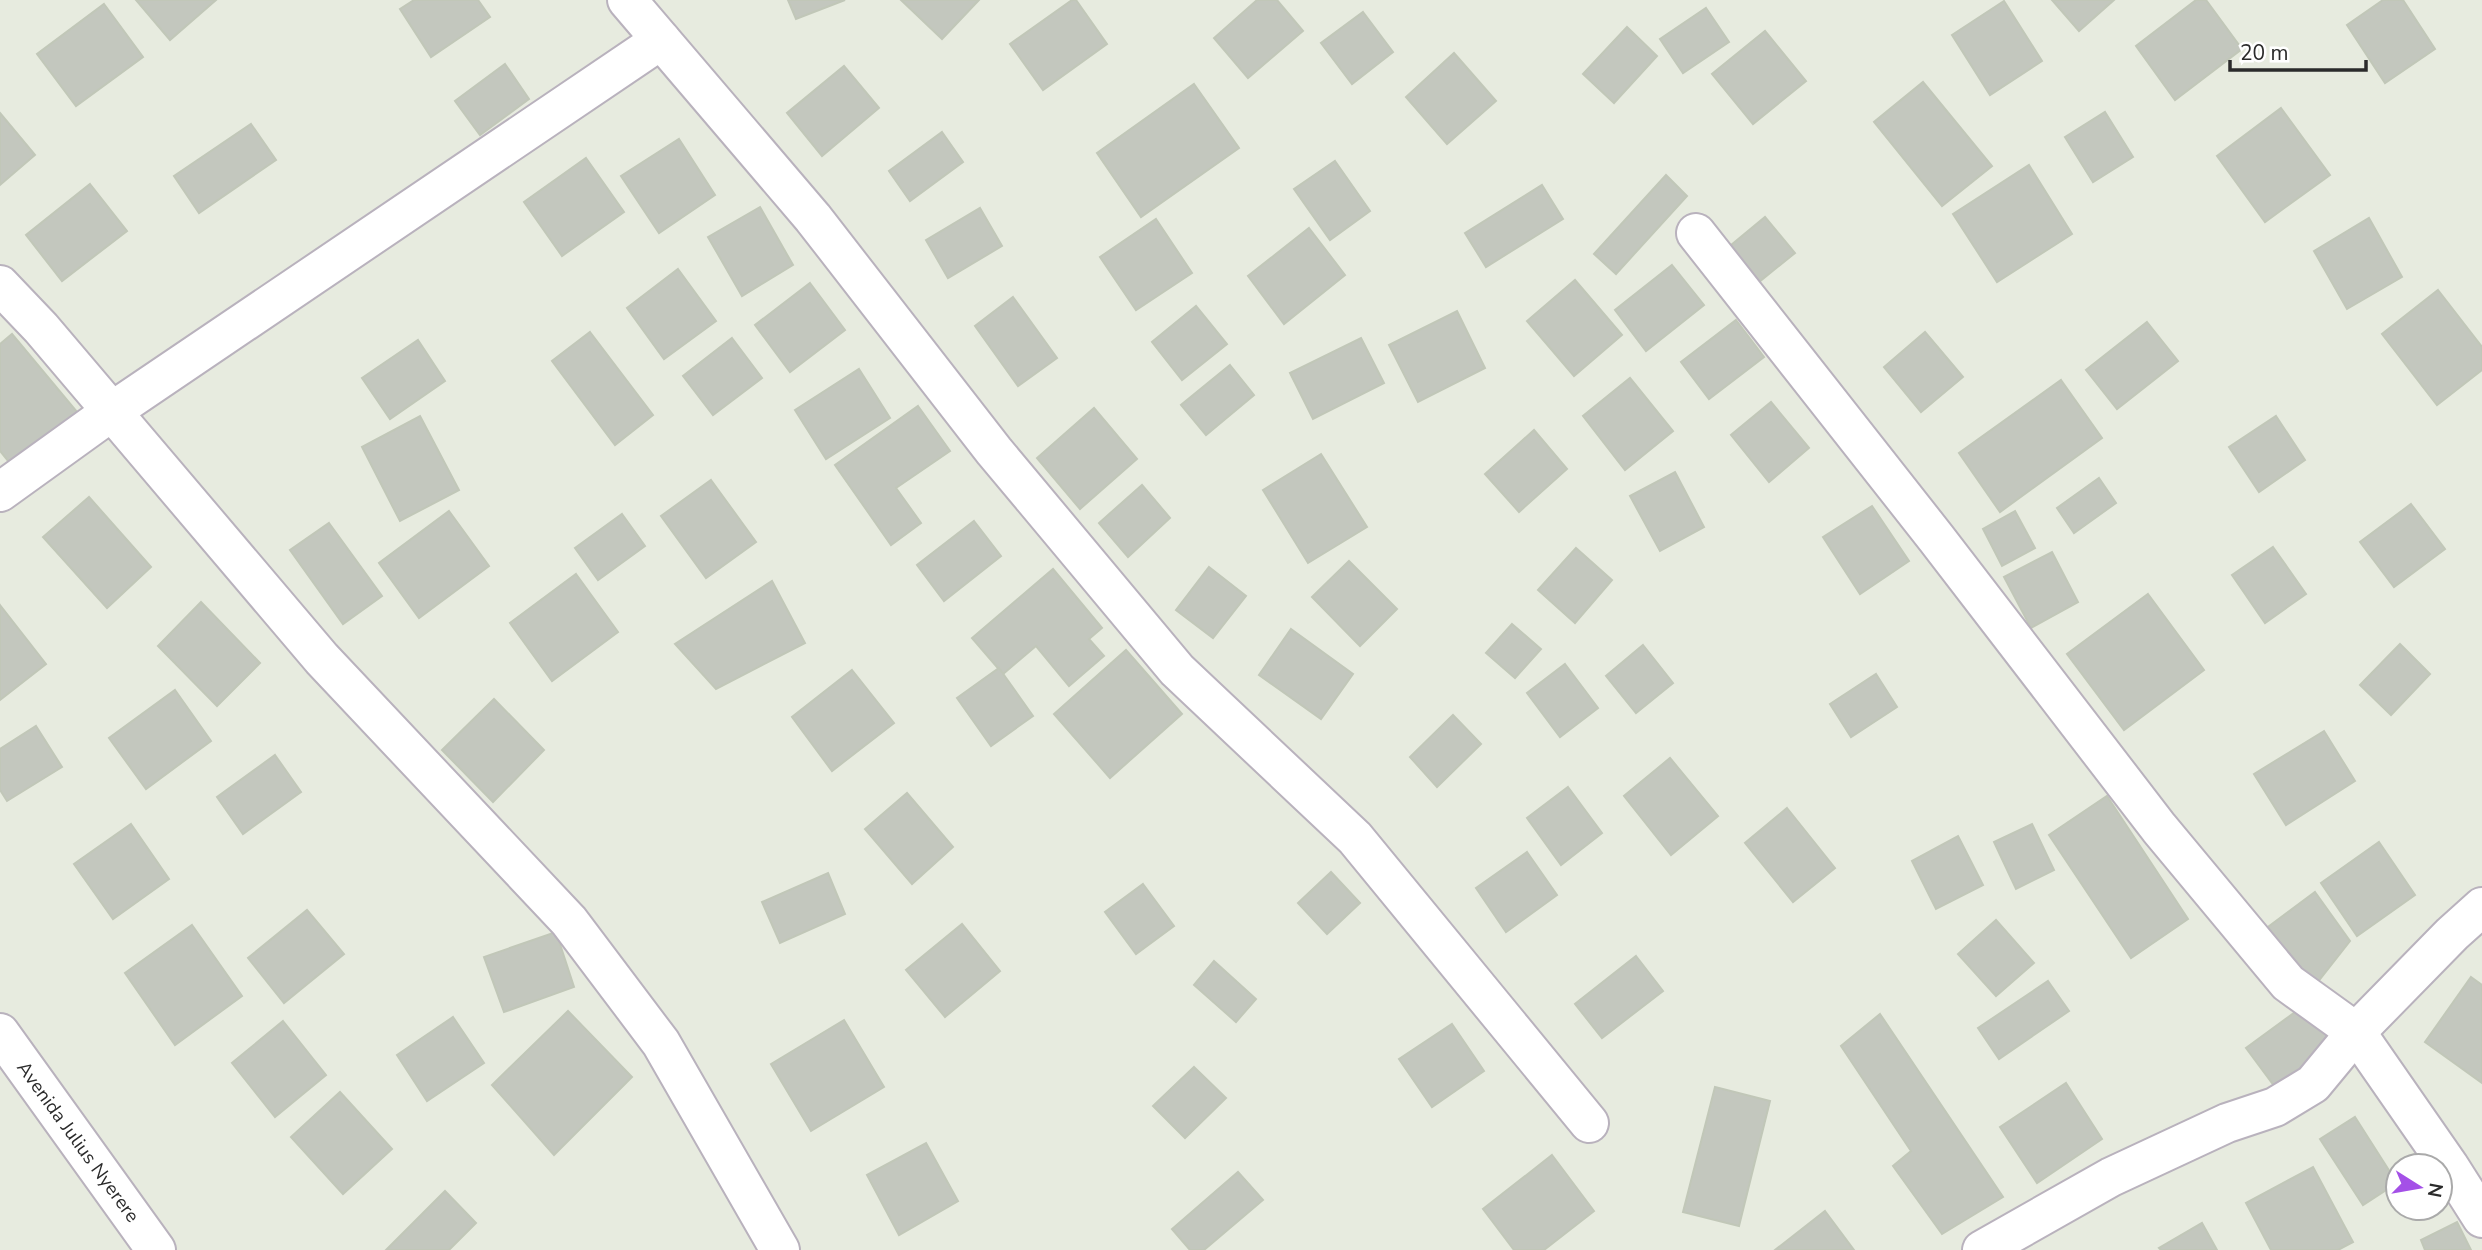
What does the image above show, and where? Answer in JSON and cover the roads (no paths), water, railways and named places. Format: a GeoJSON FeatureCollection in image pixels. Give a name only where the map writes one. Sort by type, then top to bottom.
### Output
{"type":"FeatureCollection","features":[{"type":"Feature","properties":{"kind":"street"},"geometry":{"type":"LineString","coordinates":[[627,0],[813,218],[994,451],[1177,670],[1355,838],[1589,1123]]}},
{"type":"Feature","properties":{"kind":"street"},"geometry":{"type":"LineString","coordinates":[[0,492],[111,412],[661,40]]}},
{"type":"Feature","properties":{"kind":"street"},"geometry":{"type":"LineString","coordinates":[[1696,233],[2168,839],[2288,983],[2356,1032],[2482,1218]]}},
{"type":"Feature","properties":{"kind":"street"},"geometry":{"type":"LineString","coordinates":[[0,285],[41,328],[322,659],[569,921],[661,1043],[780,1250]]}},
{"type":"Feature","properties":{"kind":"street"},"geometry":{"type":"LineString","coordinates":[[1982,1250],[2110,1177],[2227,1123],[2275,1107],[2313,1084],[2356,1032],[2482,907]]}},
{"type":"Feature","properties":{"kind":"street","name":"Avenida Julius Nyerere"},"geometry":{"type":"LineString","coordinates":[[0,1033],[156,1250]]}}]}
